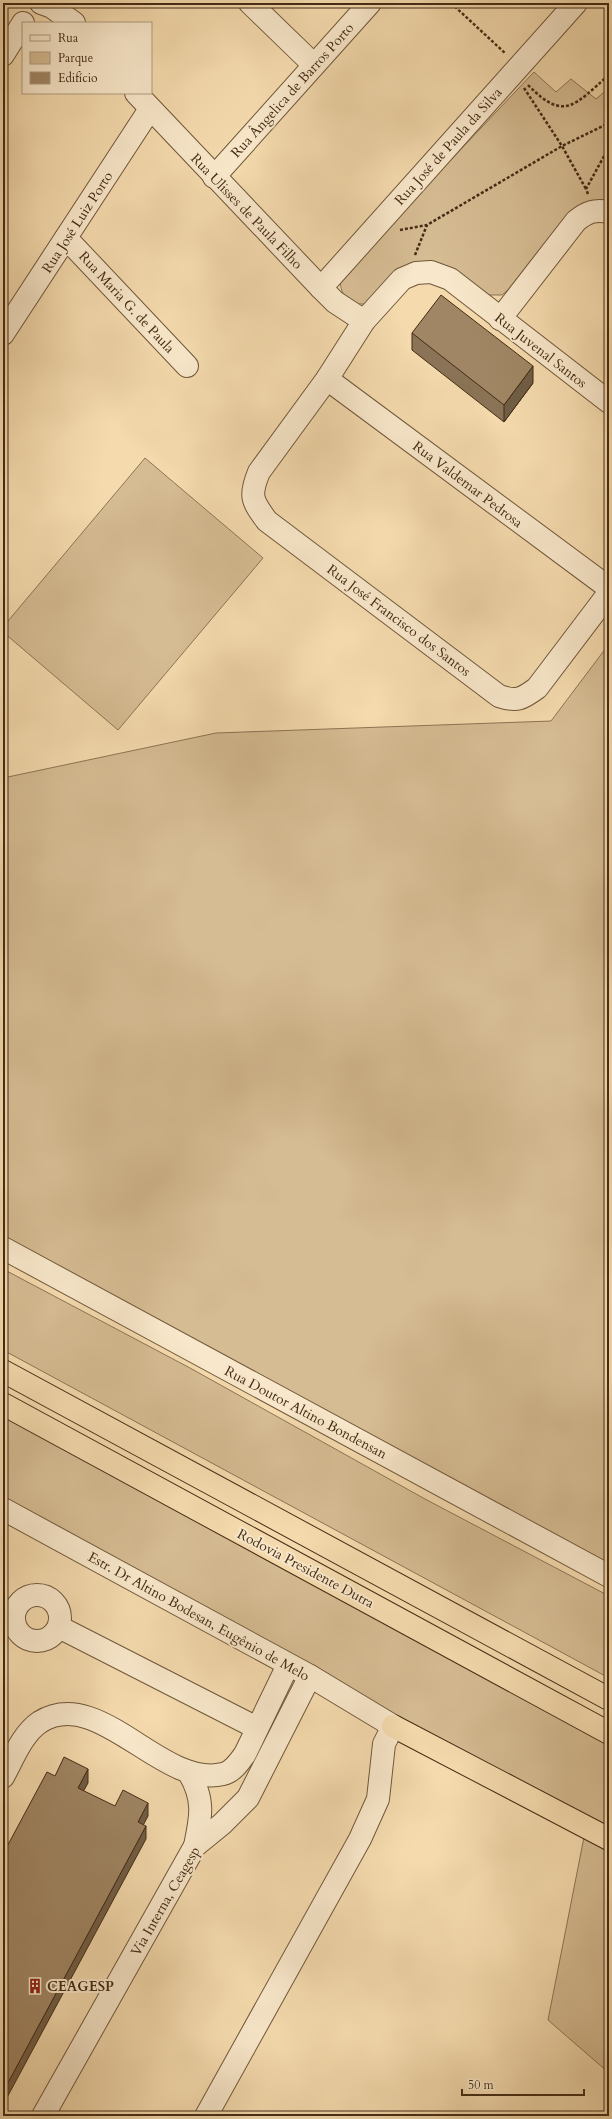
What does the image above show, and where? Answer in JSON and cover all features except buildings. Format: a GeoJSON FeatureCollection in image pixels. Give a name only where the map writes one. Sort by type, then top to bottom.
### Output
{"type":"FeatureCollection","features":[{"type":"Feature","properties":{"kind":"highway","name":"Rodovia Presidente Dutra"},"geometry":{"type":"LineString","coordinates":[[3,1371],[609,1699]]}},
{"type":"Feature","properties":{"kind":"highway","name":"Rodovia Presidente Dutra"},"geometry":{"type":"LineString","coordinates":[[3,1404],[609,1733]]}},
{"type":"Feature","properties":{"kind":"highway"},"geometry":{"type":"LineString","coordinates":[[393,1726],[609,1839]]}},
{"type":"Feature","properties":{"kind":"street"},"geometry":{"type":"LineString","coordinates":[[24,22],[36,3]]}},
{"type":"Feature","properties":{"kind":"street"},"geometry":{"type":"LineString","coordinates":[[41,3],[52,7],[73,22]]}},
{"type":"Feature","properties":{"kind":"street"},"geometry":{"type":"LineString","coordinates":[[250,3],[314,64]]}},
{"type":"Feature","properties":{"kind":"street","name":"Rua Ângelica de Barros Porto"},"geometry":{"type":"LineString","coordinates":[[214,177],[370,3]]}},
{"type":"Feature","properties":{"kind":"street","name":"Rua José de Paula da Silva"},"geometry":{"type":"LineString","coordinates":[[320,288],[519,71],[576,3]]}},
{"type":"Feature","properties":{"kind":"street"},"geometry":{"type":"LineString","coordinates":[[3,55],[22,25]]}},
{"type":"Feature","properties":{"kind":"street","name":"Rua Ulisses de Paula Filho"},"geometry":{"type":"LineString","coordinates":[[137,94],[320,288],[335,302],[364,321]]}},
{"type":"Feature","properties":{"kind":"street","name":"Rua José Luiz Porto"},"geometry":{"type":"LineString","coordinates":[[3,334],[150,109]]}},
{"type":"Feature","properties":{"kind":"street"},"geometry":{"type":"LineString","coordinates":[[500,319],[576,221],[586,213],[602,211]]}},
{"type":"Feature","properties":{"kind":"street","name":"Rua Maria G. de Paula"},"geometry":{"type":"LineString","coordinates":[[66,238],[187,366]]}},
{"type":"Feature","properties":{"kind":"street","name":"Rua Juvenal Santos"},"geometry":{"type":"LineString","coordinates":[[416,273],[430,272],[441,274],[474,297],[500,319],[609,402]]}},
{"type":"Feature","properties":{"kind":"street","name":"Rua José Francisco dos Santos"},"geometry":{"type":"LineString","coordinates":[[416,273],[402,279],[364,321],[327,379],[259,472],[252,488],[255,506],[267,521],[499,696],[513,700],[524,697],[537,688],[609,593]]}},
{"type":"Feature","properties":{"kind":"street","name":"Rua Valdemar Pedrosa"},"geometry":{"type":"LineString","coordinates":[[327,379],[609,588]]}},
{"type":"Feature","properties":{"kind":"street","name":"Rua Doutor Altino Bondensan"},"geometry":{"type":"LineString","coordinates":[[3,1248],[609,1576]]}},
{"type":"Feature","properties":{"kind":"street","name":"Estr. Dr Altino Bodesan, Eugênio de Melo"},"geometry":{"type":"LineString","coordinates":[[3,1509],[310,1676],[393,1726]]}},
{"type":"Feature","properties":{"kind":"street"},"geometry":{"type":"LineString","coordinates":[[58,1627],[257,1728]]}},
{"type":"Feature","properties":{"kind":"street"},"geometry":{"type":"LineString","coordinates":[[3,1777],[26,1735],[31,1730],[41,1722],[52,1718],[74,1715],[92,1719],[189,1773],[210,1775],[224,1774],[237,1765],[245,1754],[288,1665]]}},
{"type":"Feature","properties":{"kind":"street","name":"Via Interna, Ceagesp"},"geometry":{"type":"LineString","coordinates":[[43,2116],[195,1846],[222,1824],[248,1798],[310,1676]]}},
{"type":"Feature","properties":{"kind":"street"},"geometry":{"type":"LineString","coordinates":[[206,2116],[360,1838],[378,1799],[384,1744],[393,1726]]}},
{"type":"Feature","properties":{"kind":"street"},"geometry":{"type":"LineString","coordinates":[[189,1773],[196,1785],[201,1800],[201,1813],[195,1846]]}},
{"type":"Feature","properties":{"kind":"path"},"geometry":{"type":"LineString","coordinates":[[451,3],[519,71],[536,93],[554,106],[564,107],[580,100],[609,76]]}},
{"type":"Feature","properties":{"kind":"path"},"geometry":{"type":"LineString","coordinates":[[519,71],[517,78],[562,146],[586,189],[602,211]]}},
{"type":"Feature","properties":{"kind":"path"},"geometry":{"type":"LineString","coordinates":[[416,273],[414,258],[427,225],[562,146],[609,123]]}},
{"type":"Feature","properties":{"kind":"path"},"geometry":{"type":"LineString","coordinates":[[586,189],[609,147]]}},
{"type":"Feature","properties":{"kind":"green space"},"geometry":{"type":"Polygon","coordinates":[[[534,72],[556,92],[571,79],[596,99],[609,88],[609,201],[502,295],[487,295],[454,269],[434,263],[369,303],[356,303],[347,298],[341,289],[341,276],[534,72]]]}},
{"type":"Feature","properties":{"kind":"green space"},"geometry":{"type":"Polygon","coordinates":[[[145,458],[263,558],[118,730],[3,632],[3,627],[145,458]]]}},
{"type":"Feature","properties":{"kind":"green space"},"geometry":{"type":"Polygon","coordinates":[[[609,644],[609,1579],[3,1244],[3,778],[216,733],[551,721],[609,644]]]}},
{"type":"Feature","properties":{"kind":"green space"},"geometry":{"type":"Polygon","coordinates":[[[3,1269],[190,1368],[425,1499],[609,1596],[609,1678],[3,1350],[3,1269]]]}},
{"type":"Feature","properties":{"kind":"green space"},"geometry":{"type":"Polygon","coordinates":[[[3,1404],[609,1733],[609,2073],[548,2020],[586,1827],[3,1509],[3,1404]]]}},
{"type":"Feature","properties":{"kind":"place","name":"CEAGESP"},"geometry":{"type":"Point","coordinates":[35,1986]}}]}
